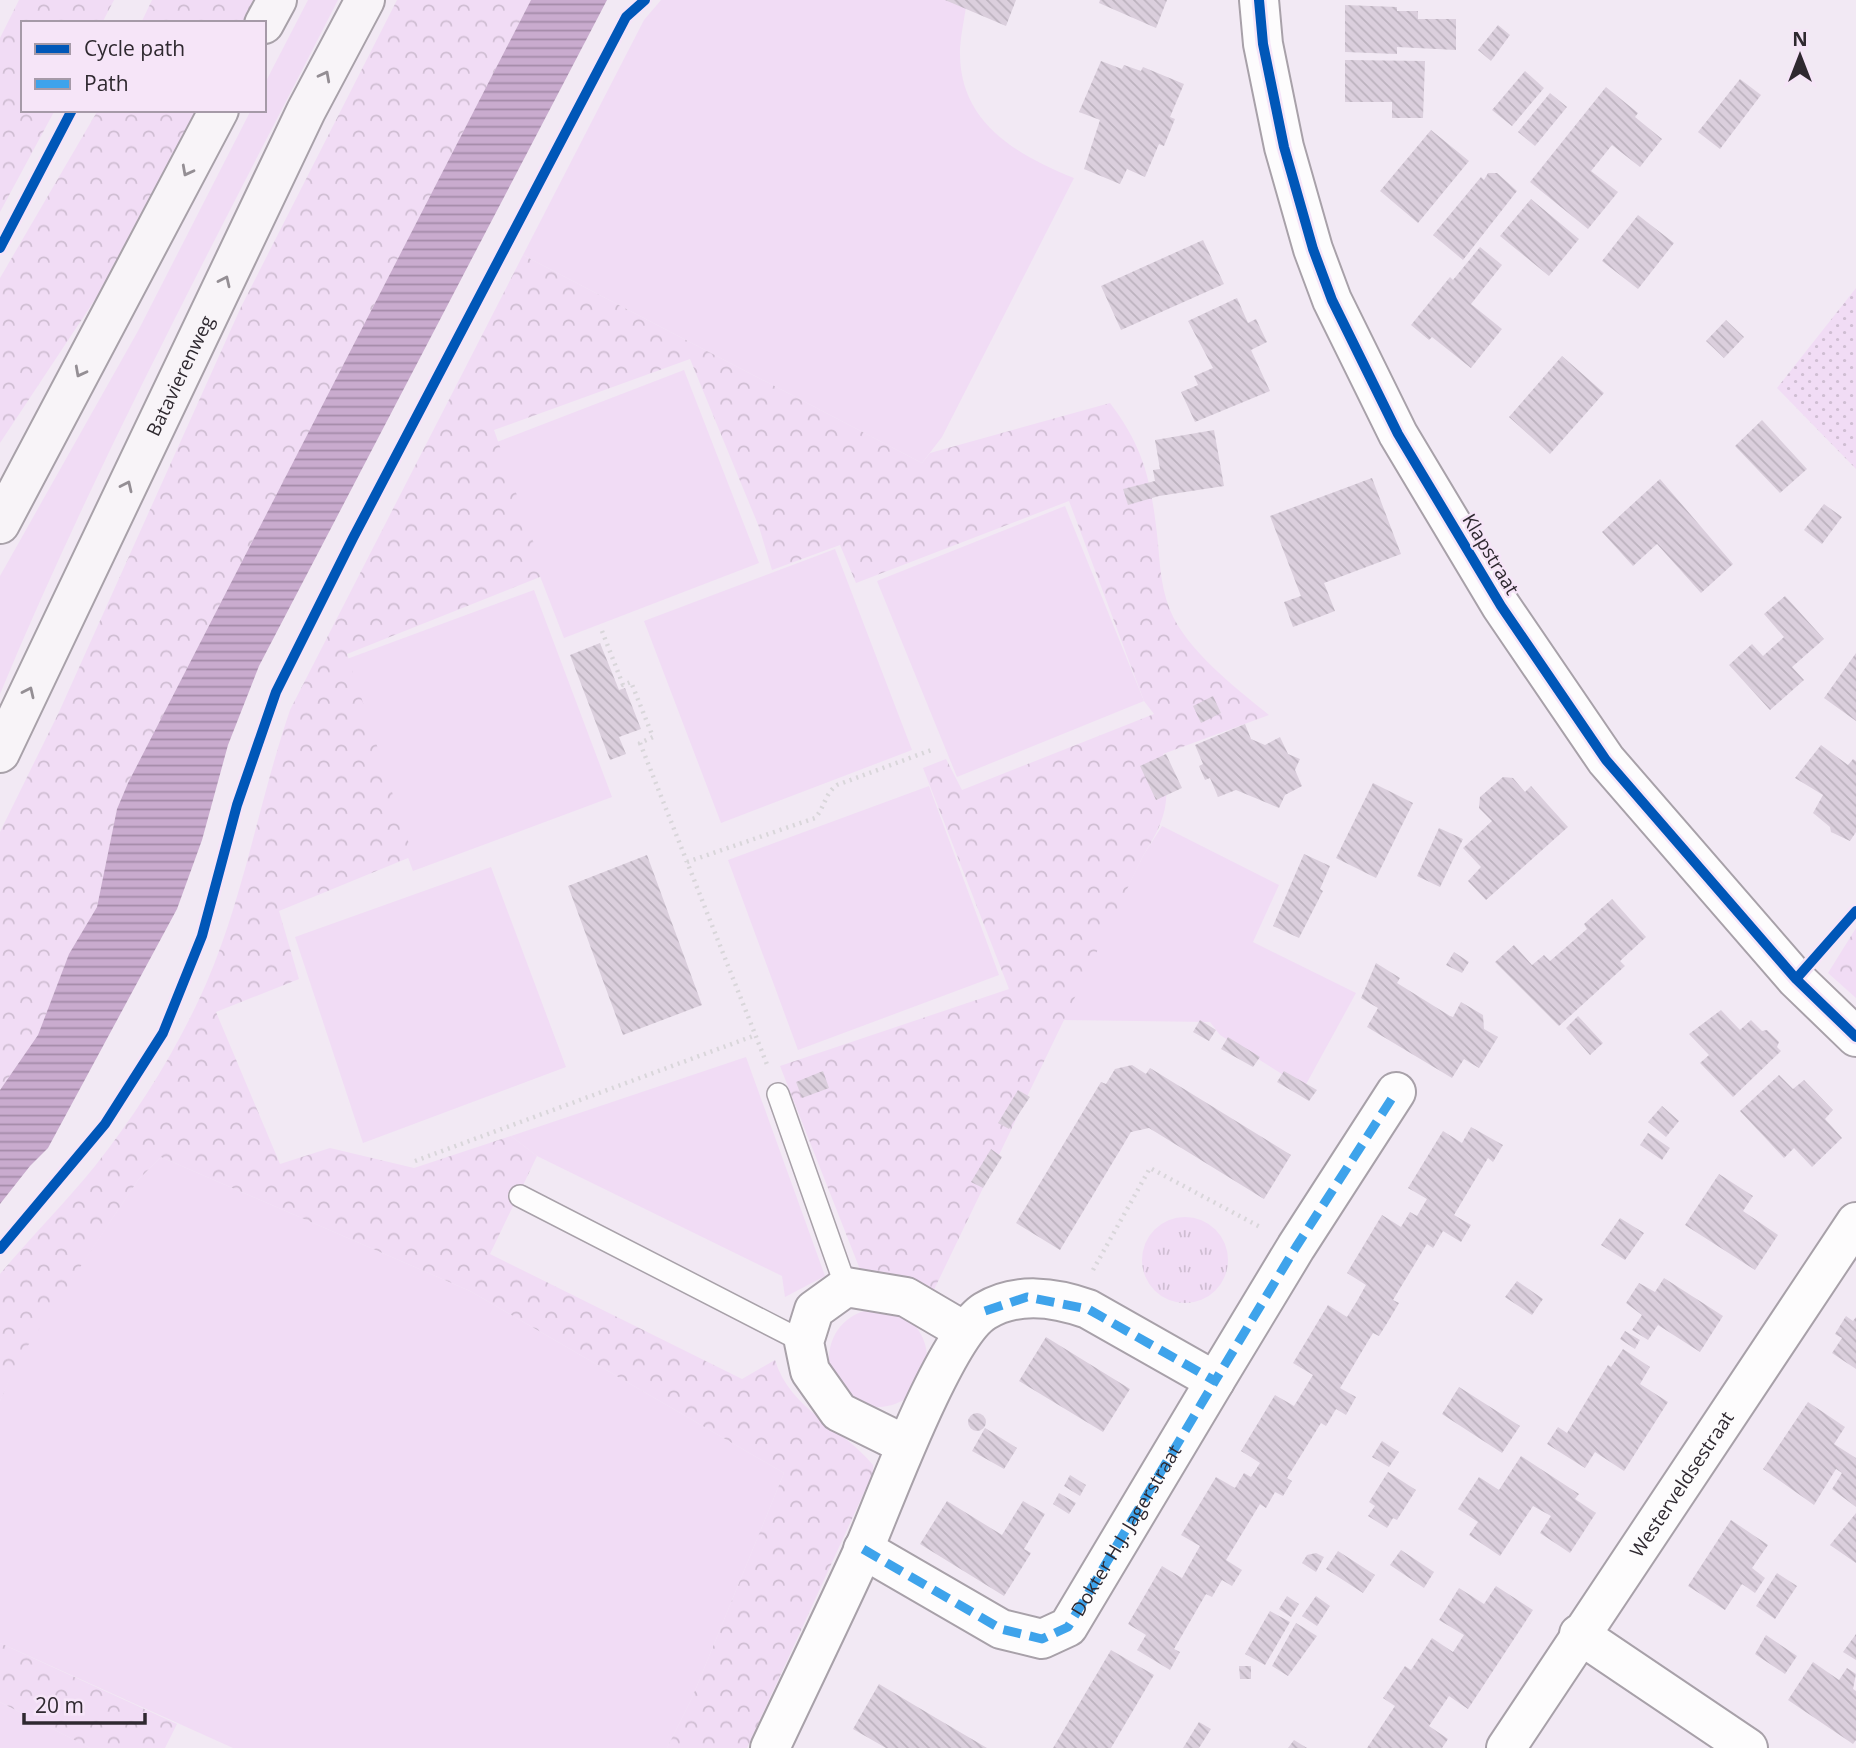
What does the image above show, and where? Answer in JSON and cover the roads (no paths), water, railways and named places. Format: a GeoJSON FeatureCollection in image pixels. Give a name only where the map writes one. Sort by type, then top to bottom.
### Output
{"type":"FeatureCollection","features":[{"type":"Feature","properties":{"kind":"main road"},"geometry":{"type":"LineString","coordinates":[[266,21],[277,0]]}},
{"type":"Feature","properties":{"kind":"main road","name":"Batavierenweg"},"geometry":{"type":"LineString","coordinates":[[0,753],[306,111],[365,0]]}},
{"type":"Feature","properties":{"kind":"main road"},"geometry":{"type":"LineString","coordinates":[[0,524],[218,112]]}},
{"type":"Feature","properties":{"kind":"street","name":"Klapstraat"},"geometry":{"type":"LineString","coordinates":[[1259,0],[1263,44],[1284,147],[1313,249],[1332,300],[1398,434],[1501,606],[1606,760],[1796,979],[1856,1037]]}},
{"type":"Feature","properties":{"kind":"street","name":"Dokter H.J. Jagerstraat"},"geometry":{"type":"LineString","coordinates":[[863,1549],[1001,1629],[1042,1639],[1068,1627],[1296,1247],[1396,1092]]}},
{"type":"Feature","properties":{"kind":"street","name":"Westerveldsestraat"},"geometry":{"type":"LineString","coordinates":[[1506,1748],[1579,1634],[1856,1222]]}},
{"type":"Feature","properties":{"kind":"street"},"geometry":{"type":"LineString","coordinates":[[906,1445],[839,1412],[810,1371],[804,1342],[814,1310],[846,1287],[906,1297],[964,1331]]}},
{"type":"Feature","properties":{"kind":"street"},"geometry":{"type":"LineString","coordinates":[[770,1748],[863,1549],[906,1445],[964,1331],[985,1311],[1027,1297],[1074,1304],[1088,1309],[1215,1381]]}},
{"type":"Feature","properties":{"kind":"street"},"geometry":{"type":"LineString","coordinates":[[1579,1634],[1748,1748]]}},
{"type":"Feature","properties":{"kind":"lane"},"geometry":{"type":"LineString","coordinates":[[778,1094],[846,1287]]}},
{"type":"Feature","properties":{"kind":"lane"},"geometry":{"type":"LineString","coordinates":[[520,1196],[804,1342]]}}]}
